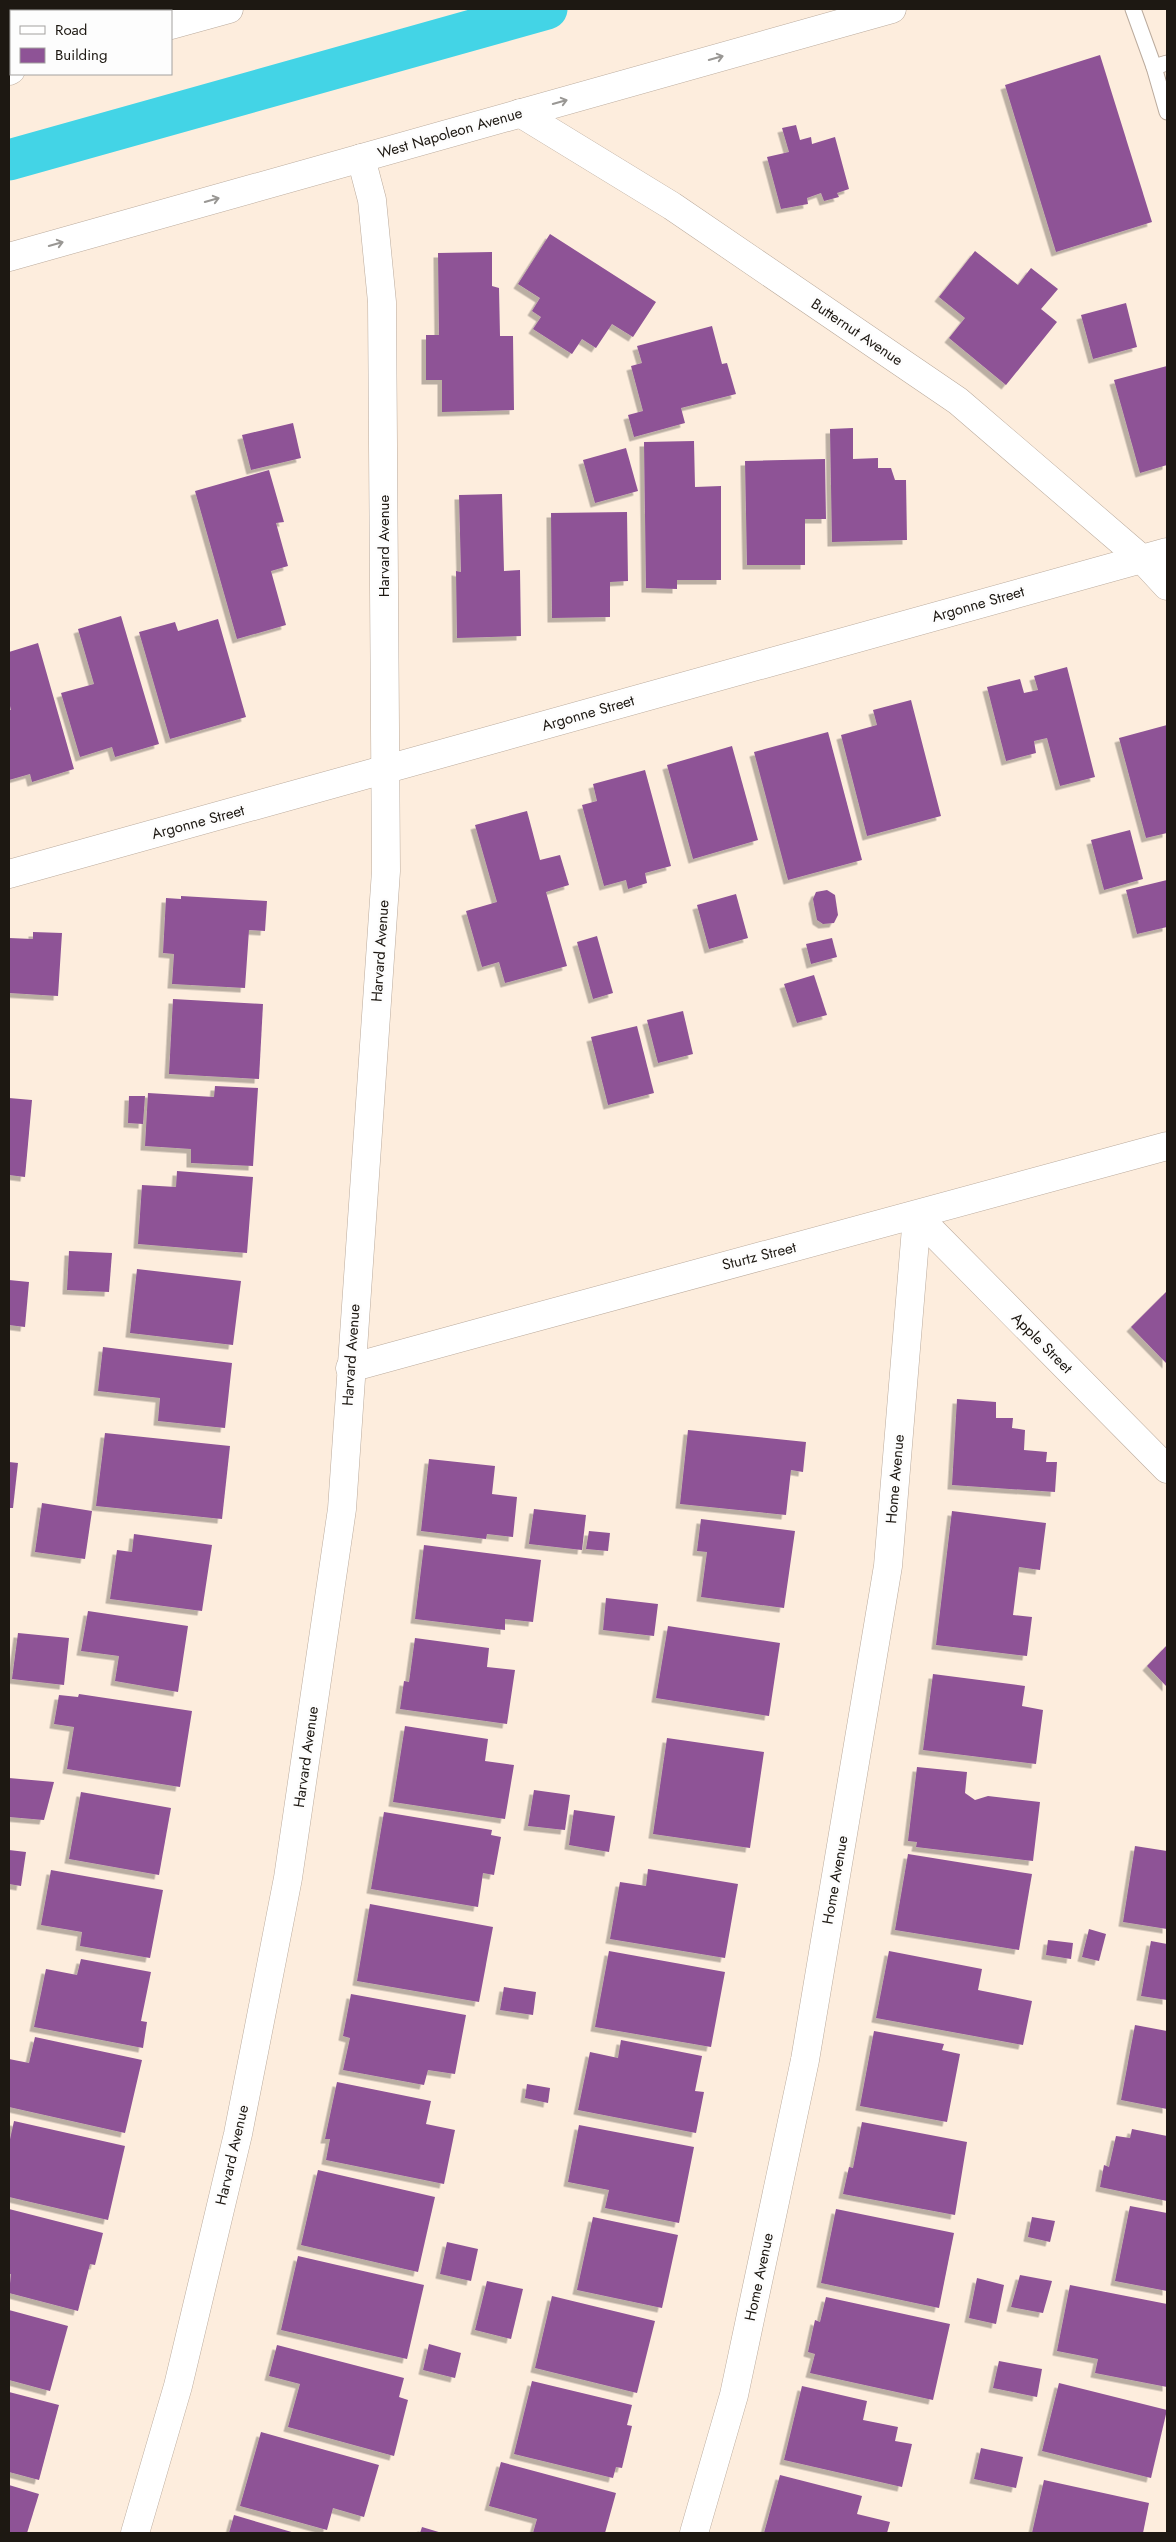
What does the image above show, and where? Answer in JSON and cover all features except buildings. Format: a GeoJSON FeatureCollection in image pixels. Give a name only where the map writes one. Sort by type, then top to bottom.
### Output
{"type":"FeatureCollection","features":[{"type":"Feature","properties":{"kind":"street"},"geometry":{"type":"LineString","coordinates":[[172,25],[229,9]]}},
{"type":"Feature","properties":{"kind":"street","name":"West Napoleon Avenue"},"geometry":{"type":"LineString","coordinates":[[9,257],[892,9]]}},
{"type":"Feature","properties":{"kind":"street","name":"Butternut Avenue"},"geometry":{"type":"LineString","coordinates":[[520,113],[672,206],[958,401],[1155,555],[1167,586]]}},
{"type":"Feature","properties":{"kind":"street","name":"Harvard Avenue"},"geometry":{"type":"LineString","coordinates":[[135,2533],[178,2386],[238,2134],[288,1878],[342,1509],[350,1368],[386,871],[382,302],[372,200],[361,158]]}},
{"type":"Feature","properties":{"kind":"street","name":"Argonne Street"},"geometry":{"type":"LineString","coordinates":[[9,874],[1155,555]]}},
{"type":"Feature","properties":{"kind":"street","name":"Sturtz Street"},"geometry":{"type":"LineString","coordinates":[[350,1368],[731,1263],[917,1216],[1167,1146]]}},
{"type":"Feature","properties":{"kind":"street","name":"Apple Street"},"geometry":{"type":"LineString","coordinates":[[917,1216],[1167,1469]]}},
{"type":"Feature","properties":{"kind":"street","name":"Home Avenue"},"geometry":{"type":"LineString","coordinates":[[694,2533],[734,2395],[805,2060],[888,1566],[917,1216]]}},
{"type":"Feature","properties":{"kind":"lane"},"geometry":{"type":"LineString","coordinates":[[1134,9],[1160,65],[1167,112]]}},
{"type":"Feature","properties":{"kind":"waterway"},"geometry":{"type":"LineString","coordinates":[[9,160],[547,9]]}}]}
